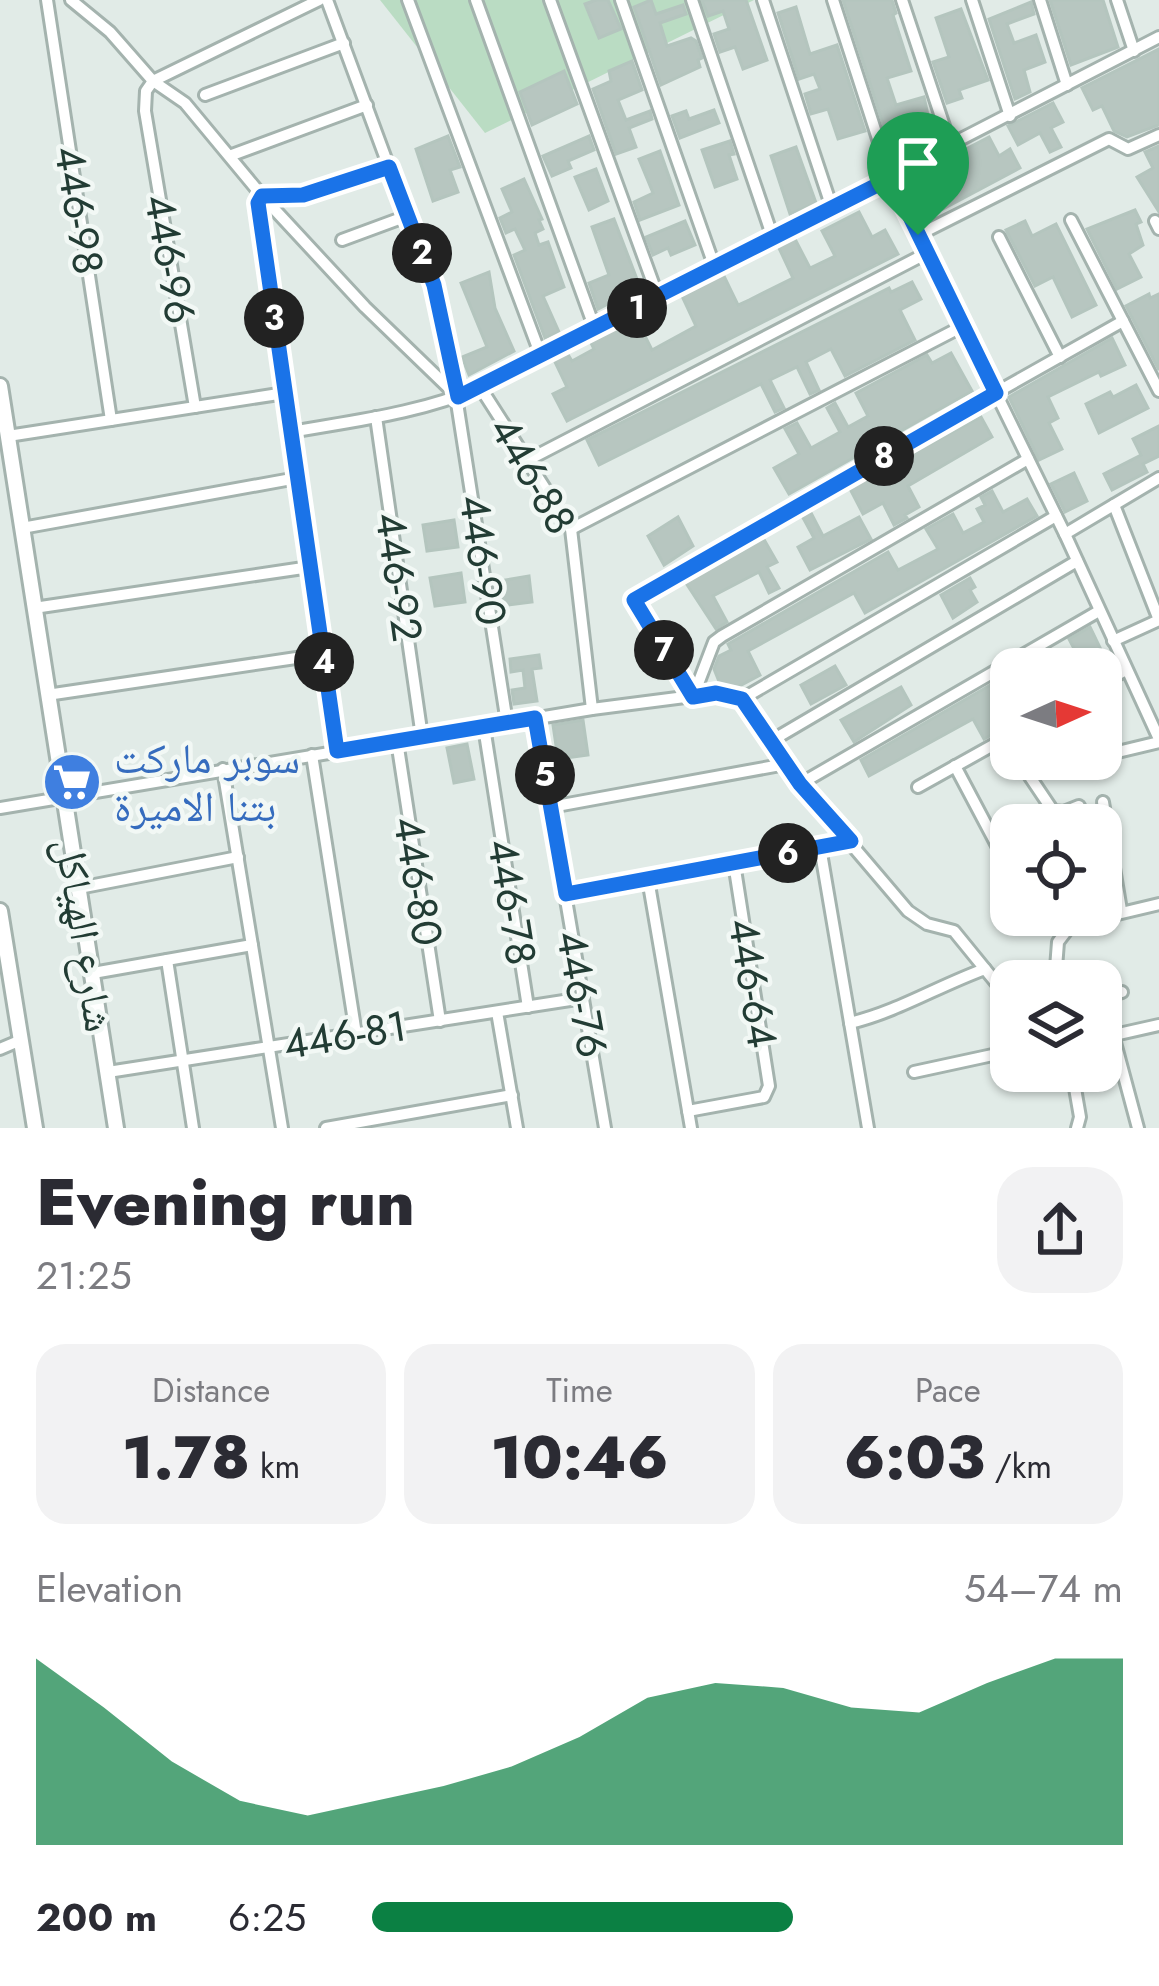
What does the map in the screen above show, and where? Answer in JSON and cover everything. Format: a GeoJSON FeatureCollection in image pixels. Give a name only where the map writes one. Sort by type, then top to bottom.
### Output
{"type":"FeatureCollection","features":[{"type":"Feature","properties":{"kind":"street","name":"446-98"},"geometry":{"type":"LineString","coordinates":[[47,0],[111,420]]}},
{"type":"Feature","properties":{"kind":"street"},"geometry":{"type":"LineString","coordinates":[[71,0],[110,32],[153,81],[185,103],[262,196],[365,307],[458,397]]}},
{"type":"Feature","properties":{"kind":"street"},"geometry":{"type":"LineString","coordinates":[[153,81],[323,0]]}},
{"type":"Feature","properties":{"kind":"street","name":"446-90"},"geometry":{"type":"LineString","coordinates":[[323,0],[344,44],[439,299],[507,723]]}},
{"type":"Feature","properties":{"kind":"street"},"geometry":{"type":"LineString","coordinates":[[407,0],[541,356]]}},
{"type":"Feature","properties":{"kind":"street"},"geometry":{"type":"LineString","coordinates":[[476,0],[595,329]]}},
{"type":"Feature","properties":{"kind":"street"},"geometry":{"type":"LineString","coordinates":[[550,0],[658,297]]}},
{"type":"Feature","properties":{"kind":"street"},"geometry":{"type":"LineString","coordinates":[[620,0],[715,268]]}},
{"type":"Feature","properties":{"kind":"street"},"geometry":{"type":"LineString","coordinates":[[692,0],[773,238]]}},
{"type":"Feature","properties":{"kind":"street"},"geometry":{"type":"LineString","coordinates":[[763,0],[832,208]]}},
{"type":"Feature","properties":{"kind":"street"},"geometry":{"type":"LineString","coordinates":[[832,0],[891,178],[1065,534],[1159,740],[1122,750]]}},
{"type":"Feature","properties":{"kind":"street"},"geometry":{"type":"LineString","coordinates":[[902,0],[951,147]]}},
{"type":"Feature","properties":{"kind":"street"},"geometry":{"type":"LineString","coordinates":[[972,0],[1010,116]]}},
{"type":"Feature","properties":{"kind":"street"},"geometry":{"type":"LineString","coordinates":[[1040,0],[1067,85]]}},
{"type":"Feature","properties":{"kind":"street"},"geometry":{"type":"LineString","coordinates":[[1117,0],[1134,51]]}},
{"type":"Feature","properties":{"kind":"street"},"geometry":{"type":"LineString","coordinates":[[291,432],[458,397],[1159,38]]}},
{"type":"Feature","properties":{"kind":"street"},"geometry":{"type":"LineString","coordinates":[[206,95],[344,44]]}},
{"type":"Feature","properties":{"kind":"street","name":"446-96"},"geometry":{"type":"LineString","coordinates":[[153,81],[146,91],[145,111],[195,407]]}},
{"type":"Feature","properties":{"kind":"street"},"geometry":{"type":"LineString","coordinates":[[232,155],[367,105]]}},
{"type":"Feature","properties":{"kind":"street"},"geometry":{"type":"LineString","coordinates":[[918,235],[1108,139],[1128,149],[1159,135]]}},
{"type":"Feature","properties":{"kind":"street"},"geometry":{"type":"LineString","coordinates":[[262,196],[303,195],[389,167]]}},
{"type":"Feature","properties":{"kind":"street"},"geometry":{"type":"LineString","coordinates":[[262,196],[258,203],[337,751]]}},
{"type":"Feature","properties":{"kind":"street"},"geometry":{"type":"LineString","coordinates":[[342,239],[407,216]]}},
{"type":"Feature","properties":{"kind":"street"},"geometry":{"type":"LineString","coordinates":[[1071,220],[1159,391]]}},
{"type":"Feature","properties":{"kind":"street"},"geometry":{"type":"LineString","coordinates":[[999,237],[1060,357]]}},
{"type":"Feature","properties":{"kind":"street"},"geometry":{"type":"LineString","coordinates":[[528,460],[927,253]]}},
{"type":"Feature","properties":{"kind":"street"},"geometry":{"type":"LineString","coordinates":[[693,697],[635,607],[639,594],[1123,321]]}},
{"type":"Feature","properties":{"kind":"street"},"geometry":{"type":"LineString","coordinates":[[572,529],[963,326]]}},
{"type":"Feature","properties":{"kind":"street","name":"شارع الهياكل"},"geometry":{"type":"LineString","coordinates":[[0,386],[116,1128]]}},
{"type":"Feature","properties":{"kind":"street","name":"446-88"},"geometry":{"type":"LineString","coordinates":[[480,387],[572,529],[592,709]]}},
{"type":"Feature","properties":{"kind":"street"},"geometry":{"type":"LineString","coordinates":[[8,436],[285,393]]}},
{"type":"Feature","properties":{"kind":"street","name":"446-92"},"geometry":{"type":"LineString","coordinates":[[376,417],[422,737]]}},
{"type":"Feature","properties":{"kind":"street"},"geometry":{"type":"LineString","coordinates":[[693,697],[714,642],[722,635],[1028,460]]}},
{"type":"Feature","properties":{"kind":"street"},"geometry":{"type":"LineString","coordinates":[[22,528],[297,478]]}},
{"type":"Feature","properties":{"kind":"street"},"geometry":{"type":"LineString","coordinates":[[1065,534],[1159,478]]}},
{"type":"Feature","properties":{"kind":"street"},"geometry":{"type":"LineString","coordinates":[[1113,641],[1159,620],[1114,505]]}},
{"type":"Feature","properties":{"kind":"street"},"geometry":{"type":"LineString","coordinates":[[742,699],[1056,516]]}},
{"type":"Feature","properties":{"kind":"street"},"geometry":{"type":"LineString","coordinates":[[771,741],[1077,561]]}},
{"type":"Feature","properties":{"kind":"street"},"geometry":{"type":"LineString","coordinates":[[34,608],[310,567]]}},
{"type":"Feature","properties":{"kind":"street"},"geometry":{"type":"LineString","coordinates":[[800,784],[1100,611]]}},
{"type":"Feature","properties":{"kind":"street"},"geometry":{"type":"LineString","coordinates":[[46,695],[323,654]]}},
{"type":"Feature","properties":{"kind":"street"},"geometry":{"type":"LineString","coordinates":[[1122,672],[1126,670]]}},
{"type":"Feature","properties":{"kind":"street"},"geometry":{"type":"LineString","coordinates":[[0,808],[535,718],[716,693],[742,699],[800,784],[915,919],[954,931],[990,975]]}},
{"type":"Feature","properties":{"kind":"street","name":"446-76"},"geometry":{"type":"LineString","coordinates":[[535,718],[605,1128]]}},
{"type":"Feature","properties":{"kind":"street","name":"446-78"},"geometry":{"type":"LineString","coordinates":[[484,727],[528,1007]]}},
{"type":"Feature","properties":{"kind":"street","name":"446-80"},"geometry":{"type":"LineString","coordinates":[[397,741],[440,1021]]}},
{"type":"Feature","properties":{"kind":"street"},"geometry":{"type":"LineString","coordinates":[[918,787],[990,748]]}},
{"type":"Feature","properties":{"kind":"street"},"geometry":{"type":"LineString","coordinates":[[312,754],[356,1034]]}},
{"type":"Feature","properties":{"kind":"street"},"geometry":{"type":"LineString","coordinates":[[550,807],[786,764]]}},
{"type":"Feature","properties":{"kind":"street"},"geometry":{"type":"LineString","coordinates":[[955,766],[990,832]]}},
{"type":"Feature","properties":{"kind":"street"},"geometry":{"type":"LineString","coordinates":[[223,769],[283,1128]]}},
{"type":"Feature","properties":{"kind":"street"},"geometry":{"type":"LineString","coordinates":[[566,894],[851,841]]}},
{"type":"Feature","properties":{"kind":"street"},"geometry":{"type":"LineString","coordinates":[[820,847],[868,1128]]}},
{"type":"Feature","properties":{"kind":"street"},"geometry":{"type":"LineString","coordinates":[[79,888],[238,856]]}},
{"type":"Feature","properties":{"kind":"street","name":"446-64"},"geometry":{"type":"LineString","coordinates":[[688,1111],[764,1097],[769,1087],[734,863]]}},
{"type":"Feature","properties":{"kind":"street"},"geometry":{"type":"LineString","coordinates":[[648,879],[691,1128]]}},
{"type":"Feature","properties":{"kind":"street"},"geometry":{"type":"LineString","coordinates":[[1122,910],[1159,904]]}},
{"type":"Feature","properties":{"kind":"street","name":"شارع الهياكل"},"geometry":{"type":"LineString","coordinates":[[0,911],[34,1128]]}},
{"type":"Feature","properties":{"kind":"street"},"geometry":{"type":"LineString","coordinates":[[93,973],[252,945]]}},
{"type":"Feature","properties":{"kind":"street"},"geometry":{"type":"LineString","coordinates":[[167,960],[193,1128]]}},
{"type":"Feature","properties":{"kind":"street"},"geometry":{"type":"LineString","coordinates":[[850,1023],[901,1009],[930,989],[985,969]]}},
{"type":"Feature","properties":{"kind":"street","name":"446-81"},"geometry":{"type":"LineString","coordinates":[[108,1072],[583,998]]}},
{"type":"Feature","properties":{"kind":"street"},"geometry":{"type":"LineString","coordinates":[[497,1012],[517,1128]]}},
{"type":"Feature","properties":{"kind":"street"},"geometry":{"type":"LineString","coordinates":[[1122,1033],[1159,1024]]}},
{"type":"Feature","properties":{"kind":"street"},"geometry":{"type":"LineString","coordinates":[[0,1048],[21,1040]]}},
{"type":"Feature","properties":{"kind":"street"},"geometry":{"type":"LineString","coordinates":[[914,1072],[990,1056]]}},
{"type":"Feature","properties":{"kind":"street"},"geometry":{"type":"LineString","coordinates":[[1122,1081],[1138,1128]]}},
{"type":"Feature","properties":{"kind":"street"},"geometry":{"type":"LineString","coordinates":[[1076,1092],[1077,1128]]}},
{"type":"Feature","properties":{"kind":"street"},"geometry":{"type":"LineString","coordinates":[[326,1128],[512,1095]]}},
{"type":"Feature","properties":{"kind":"green space"},"geometry":{"type":"Polygon","coordinates":[[[380,0],[754,0],[485,133],[380,0]]]}},
{"type":"Feature","properties":{"kind":"building"},"geometry":{"type":"Polygon","coordinates":[[[608,0],[621,29],[599,38],[585,4],[608,0]]]}},
{"type":"Feature","properties":{"kind":"building"},"geometry":{"type":"Polygon","coordinates":[[[651,0],[656,14],[683,5],[686,14],[660,23],[667,46],[691,38],[702,58],[700,67],[661,85],[634,7],[651,0]]]}},
{"type":"Feature","properties":{"kind":"building"},"geometry":{"type":"Polygon","coordinates":[[[702,0],[746,0],[767,60],[743,69],[735,47],[720,52],[714,34],[729,29],[723,11],[708,16],[702,0]]]}},
{"type":"Feature","properties":{"kind":"building"},"geometry":{"type":"Polygon","coordinates":[[[843,0],[892,0],[911,71],[887,78],[896,105],[924,97],[934,142],[894,158],[843,0]]]}},
{"type":"Feature","properties":{"kind":"building"},"geometry":{"type":"Polygon","coordinates":[[[1050,0],[1103,0],[1118,47],[1071,65],[1050,0]]]}},
{"type":"Feature","properties":{"kind":"building"},"geometry":{"type":"Polygon","coordinates":[[[1031,2],[1034,14],[1007,24],[1014,43],[1036,35],[1045,62],[1024,70],[1030,92],[1015,99],[989,19],[1031,2]]]}},
{"type":"Feature","properties":{"kind":"building"},"geometry":{"type":"Polygon","coordinates":[[[796,7],[810,54],[837,45],[865,131],[838,139],[828,109],[811,114],[805,94],[820,89],[814,74],[799,79],[778,13],[796,7]]]}},
{"type":"Feature","properties":{"kind":"building"},"geometry":{"type":"Polygon","coordinates":[[[961,9],[988,80],[959,90],[962,98],[947,103],[933,62],[949,57],[936,18],[961,9]]]}},
{"type":"Feature","properties":{"kind":"building"},"geometry":{"type":"Polygon","coordinates":[[[1159,49],[1159,125],[1127,137],[1114,131],[1102,106],[1093,110],[1082,88],[1159,49]]]}},
{"type":"Feature","properties":{"kind":"building"},"geometry":{"type":"Polygon","coordinates":[[[632,61],[642,90],[618,100],[626,120],[650,111],[652,119],[629,128],[636,147],[616,154],[593,89],[611,81],[609,71],[632,61]]]}},
{"type":"Feature","properties":{"kind":"building"},"geometry":{"type":"Polygon","coordinates":[[[564,71],[577,104],[532,125],[520,92],[564,71]]]}},
{"type":"Feature","properties":{"kind":"building"},"geometry":{"type":"Polygon","coordinates":[[[1053,103],[1063,122],[1051,128],[1061,147],[1050,152],[1040,133],[1018,145],[1008,126],[1053,103]]]}},
{"type":"Feature","properties":{"kind":"building"},"geometry":{"type":"Polygon","coordinates":[[[714,110],[719,123],[680,138],[672,116],[686,111],[689,119],[714,110]]]}},
{"type":"Feature","properties":{"kind":"building"},"geometry":{"type":"Polygon","coordinates":[[[448,136],[460,167],[450,170],[458,192],[433,201],[416,149],[448,136]]]}},
{"type":"Feature","properties":{"kind":"building"},"geometry":{"type":"Polygon","coordinates":[[[589,136],[594,150],[568,161],[571,168],[552,176],[543,156],[589,136]]]}},
{"type":"Feature","properties":{"kind":"building"},"geometry":{"type":"Polygon","coordinates":[[[989,137],[999,156],[1010,149],[1020,168],[943,209],[933,190],[957,178],[947,159],[989,137]]]}},
{"type":"Feature","properties":{"kind":"building"},"geometry":{"type":"Polygon","coordinates":[[[730,141],[737,179],[715,187],[702,150],[730,141]]]}},
{"type":"Feature","properties":{"kind":"building"},"geometry":{"type":"Polygon","coordinates":[[[1159,146],[1159,212],[1137,177],[1153,168],[1145,152],[1159,146]]]}},
{"type":"Feature","properties":{"kind":"building"},"geometry":{"type":"Polygon","coordinates":[[[796,147],[816,203],[790,214],[771,156],[796,147]]]}},
{"type":"Feature","properties":{"kind":"building"},"geometry":{"type":"Polygon","coordinates":[[[660,151],[679,205],[640,220],[634,202],[653,193],[639,159],[660,151]]]}},
{"type":"Feature","properties":{"kind":"building"},"geometry":{"type":"Polygon","coordinates":[[[596,169],[608,201],[589,210],[575,177],[596,169]]]}},
{"type":"Feature","properties":{"kind":"building"},"geometry":{"type":"Polygon","coordinates":[[[524,179],[542,219],[543,229],[535,233],[539,245],[548,242],[564,287],[543,296],[559,332],[545,338],[514,255],[525,250],[515,229],[506,233],[500,218],[512,212],[502,189],[524,179]]]}},
{"type":"Feature","properties":{"kind":"building"},"geometry":{"type":"Polygon","coordinates":[[[1135,210],[1143,245],[1129,254],[1141,277],[1117,289],[1087,229],[1135,210]]]}},
{"type":"Feature","properties":{"kind":"building"},"geometry":{"type":"Polygon","coordinates":[[[859,212],[872,237],[885,230],[898,254],[567,421],[553,394],[567,387],[554,360],[567,353],[572,361],[594,349],[590,341],[636,318],[652,350],[696,326],[681,294],[723,274],[738,305],[749,300],[793,278],[778,246],[794,237],[810,268],[835,256],[822,231],[859,212]]]}},
{"type":"Feature","properties":{"kind":"building"},"geometry":{"type":"Polygon","coordinates":[[[614,219],[640,287],[598,309],[589,283],[609,275],[592,227],[614,219]]]}},
{"type":"Feature","properties":{"kind":"building"},"geometry":{"type":"Polygon","coordinates":[[[685,221],[695,245],[671,255],[668,248],[653,255],[646,237],[685,221]]]}},
{"type":"Feature","properties":{"kind":"building"},"geometry":{"type":"Polygon","coordinates":[[[1025,221],[1032,236],[1056,224],[1096,305],[1072,317],[1053,277],[1035,286],[1006,230],[1025,221]]]}},
{"type":"Feature","properties":{"kind":"building"},"geometry":{"type":"Polygon","coordinates":[[[489,272],[495,308],[514,351],[469,375],[462,357],[487,347],[461,283],[489,272]]]}},
{"type":"Feature","properties":{"kind":"building"},"geometry":{"type":"Polygon","coordinates":[[[912,282],[921,299],[900,310],[915,340],[845,376],[831,349],[806,362],[819,390],[810,394],[797,367],[770,380],[784,408],[775,412],[761,384],[599,465],[587,440],[889,288],[891,292],[912,282]]]}},
{"type":"Feature","properties":{"kind":"building"},"geometry":{"type":"Polygon","coordinates":[[[1149,294],[1150,298],[1159,294],[1159,370],[1126,306],[1149,294]]]}},
{"type":"Feature","properties":{"kind":"building"},"geometry":{"type":"Polygon","coordinates":[[[1112,338],[1125,365],[1048,397],[1058,418],[1049,423],[1062,449],[1039,460],[1009,397],[1112,338]]]}},
{"type":"Feature","properties":{"kind":"building"},"geometry":{"type":"Polygon","coordinates":[[[951,353],[972,391],[789,494],[774,468],[799,454],[785,429],[797,423],[811,448],[840,432],[827,408],[835,403],[848,427],[868,416],[856,393],[927,355],[932,363],[951,353]]]}},
{"type":"Feature","properties":{"kind":"building"},"geometry":{"type":"Polygon","coordinates":[[[1136,385],[1148,408],[1099,433],[1086,404],[1136,385]]]}},
{"type":"Feature","properties":{"kind":"building"},"geometry":{"type":"Polygon","coordinates":[[[981,417],[992,437],[908,486],[919,507],[907,518],[894,525],[883,503],[863,514],[849,487],[981,417]]]}},
{"type":"Feature","properties":{"kind":"building"},"geometry":{"type":"Polygon","coordinates":[[[1159,426],[1159,456],[1143,464],[1147,472],[1112,490],[1104,474],[1141,455],[1133,439],[1159,426]]]}},
{"type":"Feature","properties":{"kind":"building"},"geometry":{"type":"Polygon","coordinates":[[[1074,473],[1087,501],[1065,512],[1051,484],[1074,473]]]}},
{"type":"Feature","properties":{"kind":"building"},"geometry":{"type":"Polygon","coordinates":[[[992,491],[1003,512],[1027,499],[1037,516],[865,613],[854,593],[748,651],[760,675],[736,688],[720,684],[714,669],[719,656],[731,650],[728,644],[888,552],[898,570],[938,549],[926,529],[953,514],[963,533],[984,522],[977,509],[985,505],[981,497],[992,491]]]}},
{"type":"Feature","properties":{"kind":"building"},"geometry":{"type":"Polygon","coordinates":[[[809,509],[823,536],[859,517],[871,539],[810,570],[798,547],[814,538],[801,514],[809,509]]]}},
{"type":"Feature","properties":{"kind":"building"},"geometry":{"type":"Polygon","coordinates":[[[678,517],[693,546],[664,565],[648,536],[678,517]]]}},
{"type":"Feature","properties":{"kind":"building"},"geometry":{"type":"Polygon","coordinates":[[[454,520],[458,547],[427,551],[423,525],[454,520]]]}},
{"type":"Feature","properties":{"kind":"building"},"geometry":{"type":"Polygon","coordinates":[[[762,536],[777,562],[767,567],[779,588],[769,593],[759,572],[713,596],[727,622],[716,629],[684,580],[762,536]]]}},
{"type":"Feature","properties":{"kind":"building"},"geometry":{"type":"Polygon","coordinates":[[[461,573],[465,602],[435,606],[430,578],[461,573]]]}},
{"type":"Feature","properties":{"kind":"building"},"geometry":{"type":"Polygon","coordinates":[[[529,576],[532,602],[499,606],[499,581],[529,576]]]}},
{"type":"Feature","properties":{"kind":"building"},"geometry":{"type":"Polygon","coordinates":[[[970,578],[977,602],[953,618],[941,595],[970,578]]]}},
{"type":"Feature","properties":{"kind":"building"},"geometry":{"type":"Polygon","coordinates":[[[1090,627],[1100,648],[1074,648],[1069,639],[1090,627]]]}},
{"type":"Feature","properties":{"kind":"building"},"geometry":{"type":"Polygon","coordinates":[[[539,655],[541,668],[532,669],[537,701],[514,704],[512,690],[525,688],[523,670],[511,672],[510,659],[539,655]]]}},
{"type":"Feature","properties":{"kind":"building"},"geometry":{"type":"Polygon","coordinates":[[[835,666],[846,685],[811,704],[801,685],[835,666]]]}},
{"type":"Feature","properties":{"kind":"building"},"geometry":{"type":"Polygon","coordinates":[[[990,685],[990,736],[984,739],[973,719],[869,776],[861,760],[990,685]]]}},
{"type":"Feature","properties":{"kind":"building"},"geometry":{"type":"Polygon","coordinates":[[[901,687],[911,705],[854,742],[841,720],[901,687]]]}},
{"type":"Feature","properties":{"kind":"building"},"geometry":{"type":"Polygon","coordinates":[[[583,720],[588,755],[558,759],[553,725],[583,720]]]}},
{"type":"Feature","properties":{"kind":"building"},"geometry":{"type":"Polygon","coordinates":[[[467,744],[474,779],[454,783],[447,748],[467,744]]]}},
{"type":"Feature","properties":{"kind":"place","name":"سوبر ماركت بتنا الاميرة"},"geometry":{"type":"Point","coordinates":[72,782]}},
{"type":"Feature","properties":{"kind":"route"},"geometry":{"type":"LineString","coordinates":[[389,167],[434,285],[458,397],[891,178],[918,235],[996,393],[634,600],[693,697],[716,693],[742,699],[800,784],[851,841],[566,894],[535,718],[337,751],[258,203],[262,196],[303,195],[389,167]]}}]}
